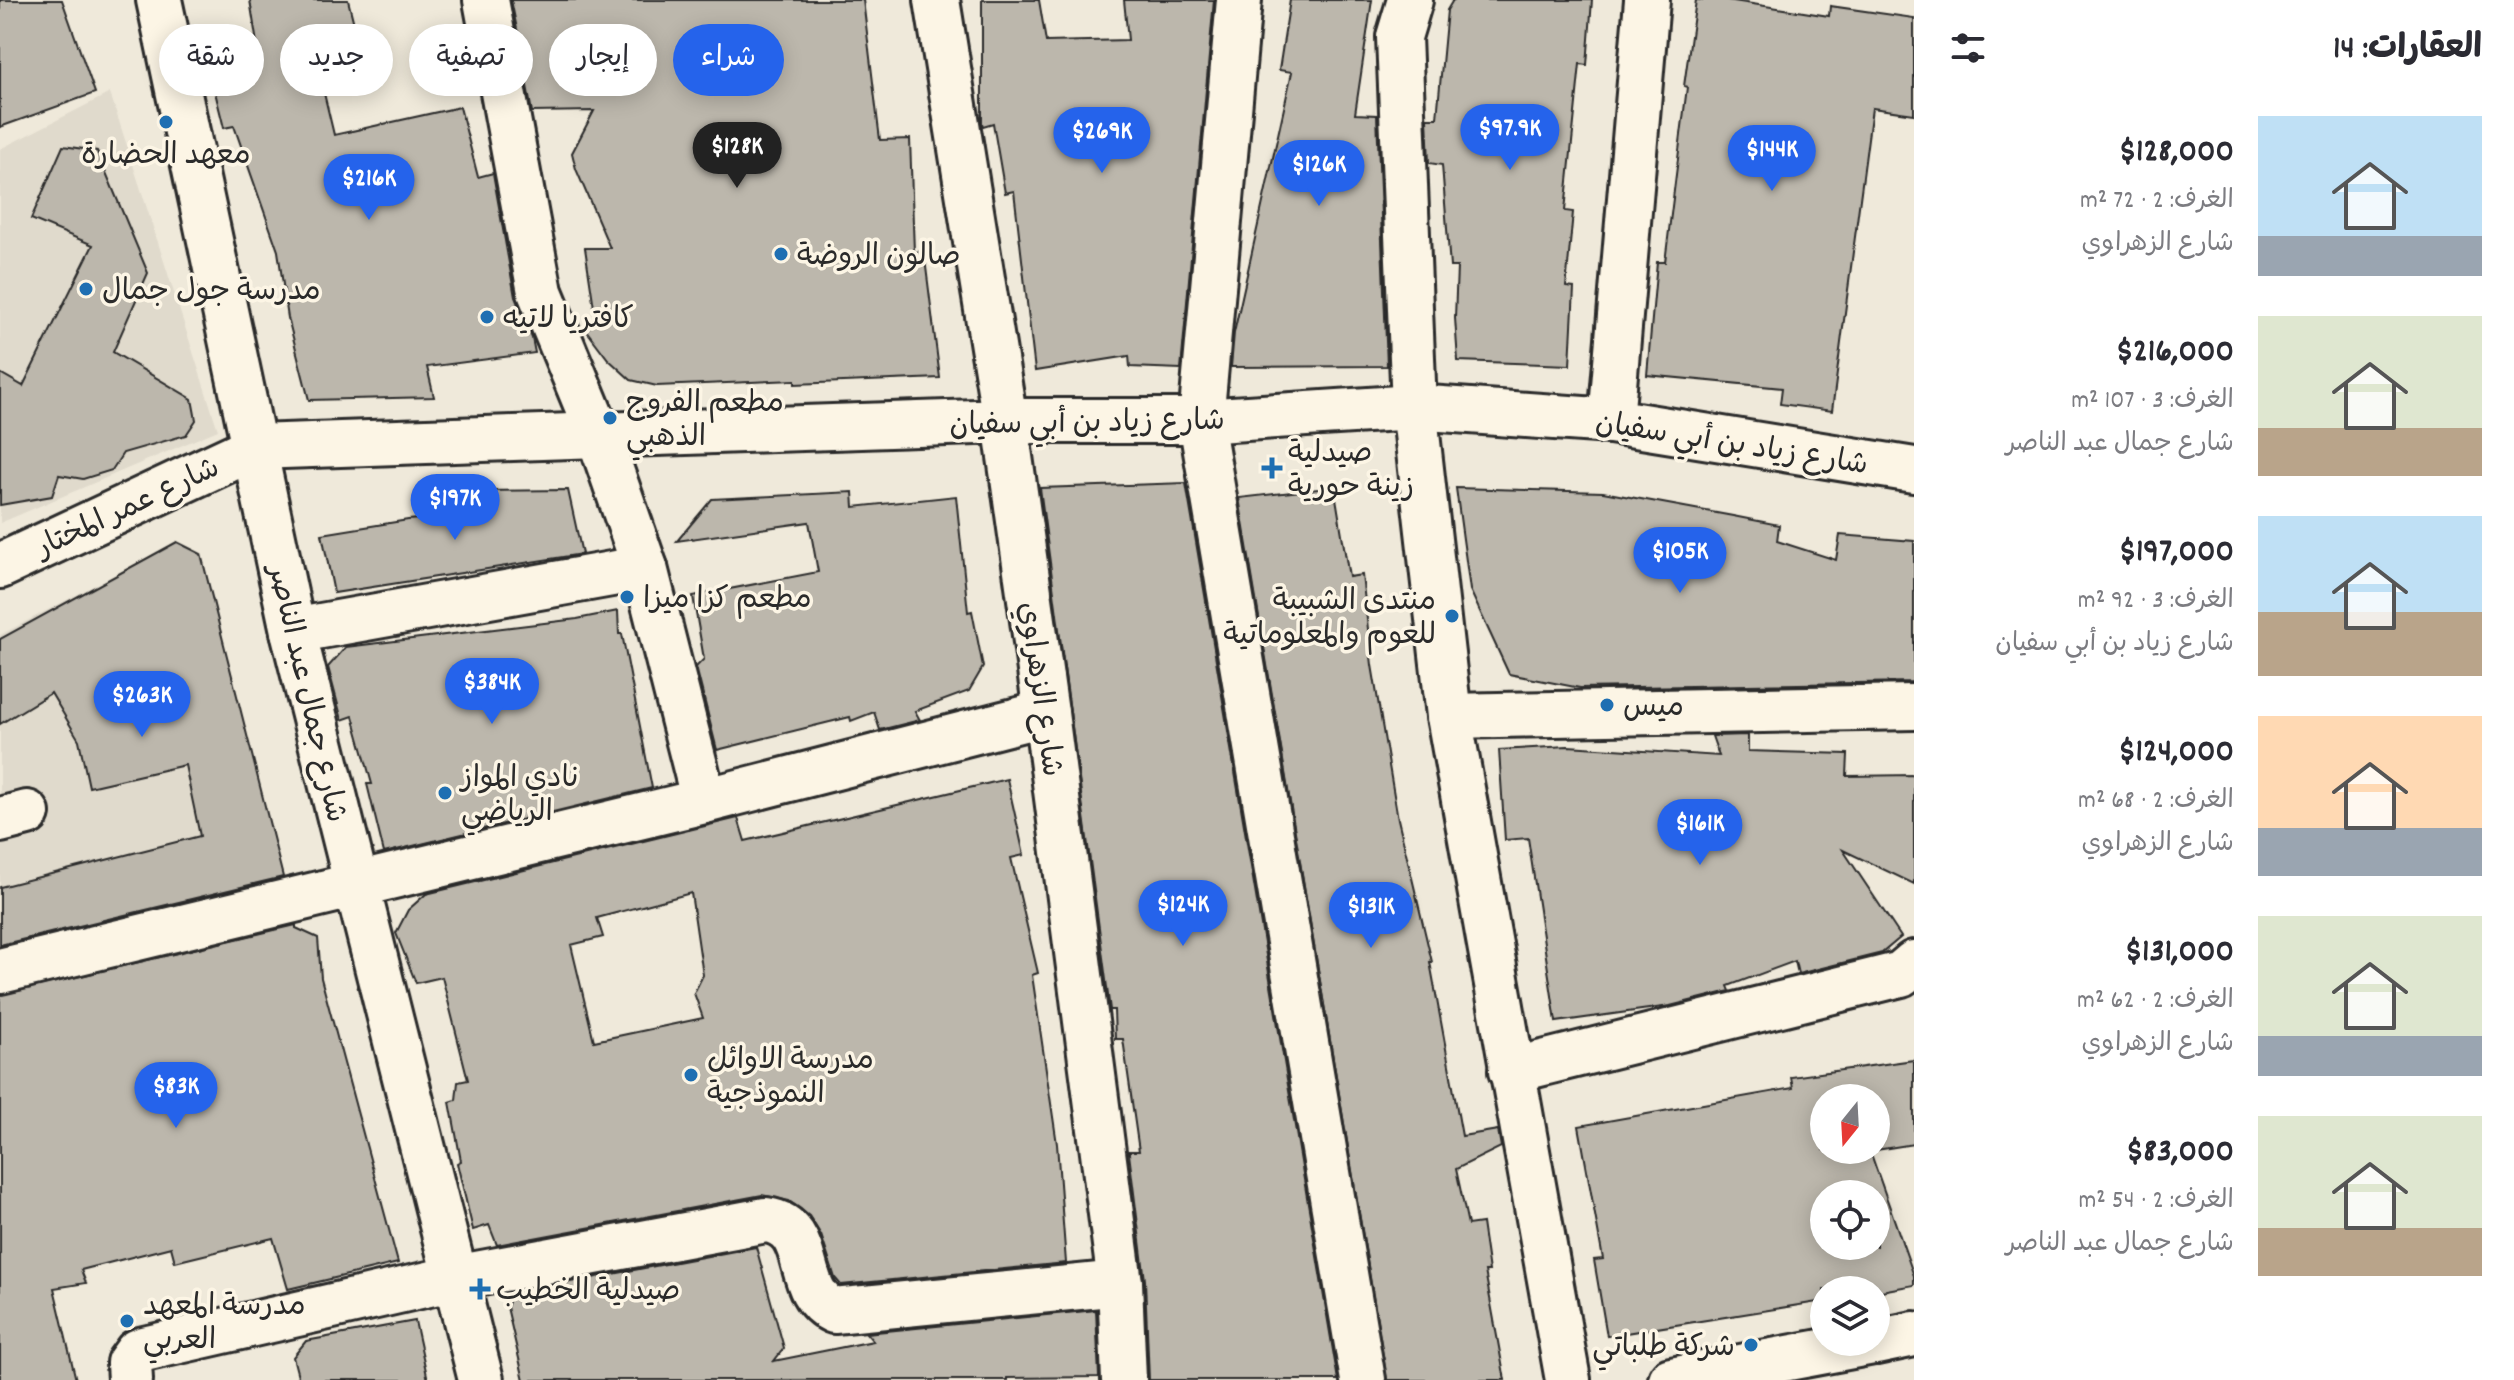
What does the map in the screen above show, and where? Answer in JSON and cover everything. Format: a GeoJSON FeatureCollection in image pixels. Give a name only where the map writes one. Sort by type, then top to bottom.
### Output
{"type":"FeatureCollection","features":[{"type":"Feature","properties":{"kind":"street","name":"شارع جمال عبد الناصر"},"geometry":{"type":"LineString","coordinates":[[159,0],[293,631],[481,1380]]}},
{"type":"Feature","properties":{"kind":"street"},"geometry":{"type":"LineString","coordinates":[[486,0],[540,292],[598,433],[645,568],[704,801]]}},
{"type":"Feature","properties":{"kind":"street","name":"شارع الزهراوي"},"geometry":{"type":"LineString","coordinates":[[937,0],[1005,421],[1046,713],[1120,1283],[1124,1380]]}},
{"type":"Feature","properties":{"kind":"street"},"geometry":{"type":"LineString","coordinates":[[1239,0],[1201,421],[1363,1380]]}},
{"type":"Feature","properties":{"kind":"street"},"geometry":{"type":"LineString","coordinates":[[1410,0],[1399,37],[1414,407],[1449,716],[1568,1380]]}},
{"type":"Feature","properties":{"kind":"street"},"geometry":{"type":"LineString","coordinates":[[1611,421],[1647,0]]}},
{"type":"Feature","properties":{"kind":"street","name":"شارع زياد بن أبي سفيان"},"geometry":{"type":"LineString","coordinates":[[255,447],[1005,421],[1201,421],[1414,407],[1611,421],[1914,470]]}},
{"type":"Feature","properties":{"kind":"street","name":"شارع عمر المختار"},"geometry":{"type":"LineString","coordinates":[[0,566],[255,447]]}},
{"type":"Feature","properties":{"kind":"street"},"geometry":{"type":"LineString","coordinates":[[293,631],[645,568]]}},
{"type":"Feature","properties":{"kind":"street"},"geometry":{"type":"LineString","coordinates":[[1449,716],[1914,707]]}},
{"type":"Feature","properties":{"kind":"street"},"geometry":{"type":"LineString","coordinates":[[0,971],[704,801],[1046,713]]}},
{"type":"Feature","properties":{"kind":"street"},"geometry":{"type":"LineString","coordinates":[[1511,1071],[1901,974],[1914,963]]}},
{"type":"Feature","properties":{"kind":"street"},"geometry":{"type":"LineString","coordinates":[[130,1380],[129,1363],[137,1352],[144,1349],[455,1278],[766,1220],[777,1221],[793,1233],[813,1295],[823,1306],[834,1311],[1120,1283]]}},
{"type":"Feature","properties":{"kind":"street"},"geometry":{"type":"LineString","coordinates":[[1890,1339],[1914,1334]]}},
{"type":"Feature","properties":{"kind":"street"},"geometry":{"type":"LineString","coordinates":[[1671,1380],[1810,1354]]}},
{"type":"Feature","properties":{"kind":"shaded area","name":"مدرسة جول جمال"},"geometry":{"type":"Polygon","coordinates":[[[110,93],[218,430],[0,523],[0,149],[110,93]]]}},
{"type":"Feature","properties":{"kind":"shaded area"},"geometry":{"type":"Polygon","coordinates":[[[177,542],[201,554],[287,891],[0,954],[0,635],[177,542]]]}},
{"type":"Feature","properties":{"kind":"building"},"geometry":{"type":"Polygon","coordinates":[[[0,0],[62,0],[95,93],[0,127],[0,0]]]}},
{"type":"Feature","properties":{"kind":"building"},"geometry":{"type":"Polygon","coordinates":[[[250,0],[348,0],[354,24],[280,24],[280,96],[325,96],[334,135],[460,107],[478,177],[493,173],[515,297],[535,353],[427,367],[434,397],[309,400],[288,318],[278,251],[234,126],[224,128],[216,96],[264,96],[264,24],[254,24],[250,0]]]}},
{"type":"Feature","properties":{"kind":"building"},"geometry":{"type":"Polygon","coordinates":[[[511,0],[863,0],[880,140],[910,139],[914,252],[924,251],[940,378],[657,386],[631,380],[608,359],[586,330],[596,321],[585,248],[610,248],[572,153],[594,111],[532,112],[529,96],[533,96],[533,24],[516,24],[511,0]]]}},
{"type":"Feature","properties":{"kind":"building"},"geometry":{"type":"Polygon","coordinates":[[[982,0],[1039,0],[1046,42],[1128,40],[1124,0],[1214,0],[1181,369],[1130,367],[1129,356],[1035,371],[1014,191],[1005,193],[993,123],[983,126],[982,123],[982,0]]]}},
{"type":"Feature","properties":{"kind":"building"},"geometry":{"type":"Polygon","coordinates":[[[1290,0],[1372,0],[1355,114],[1377,115],[1387,366],[1231,367],[1234,333],[1292,72],[1279,70],[1290,0]]]}},
{"type":"Feature","properties":{"kind":"building"},"geometry":{"type":"Polygon","coordinates":[[[1453,0],[1592,0],[1587,65],[1580,64],[1565,211],[1573,212],[1566,287],[1574,288],[1570,365],[1458,361],[1455,318],[1457,267],[1450,267],[1442,165],[1429,163],[1427,118],[1437,118],[1447,10],[1453,0]]]}},
{"type":"Feature","properties":{"kind":"building"},"geometry":{"type":"Polygon","coordinates":[[[1696,0],[1727,0],[1829,16],[1830,6],[1914,18],[1914,114],[1872,108],[1832,411],[1780,404],[1782,388],[1647,375],[1657,262],[1665,262],[1696,0]]]}},
{"type":"Feature","properties":{"kind":"building"},"geometry":{"type":"Polygon","coordinates":[[[63,146],[97,151],[148,273],[113,352],[192,399],[196,420],[186,435],[123,453],[112,470],[83,479],[59,475],[52,496],[0,505],[0,373],[23,386],[93,245],[31,219],[63,146]]]}},
{"type":"Feature","properties":{"kind":"building"},"geometry":{"type":"Polygon","coordinates":[[[1186,483],[1338,1380],[1149,1380],[1145,1280],[1129,1154],[1129,1151],[1139,1151],[1123,1039],[1115,1039],[1114,1010],[1110,1010],[1040,488],[1186,483]]]}},
{"type":"Feature","properties":{"kind":"building"},"geometry":{"type":"Polygon","coordinates":[[[1327,488],[1336,498],[1349,577],[1362,575],[1372,665],[1398,819],[1432,962],[1462,1136],[1498,1130],[1501,1147],[1456,1169],[1468,1225],[1482,1223],[1489,1271],[1485,1271],[1505,1380],[1387,1380],[1239,498],[1327,488]]]}},
{"type":"Feature","properties":{"kind":"building"},"geometry":{"type":"Polygon","coordinates":[[[1456,488],[1603,492],[1733,516],[1779,525],[1777,541],[1836,560],[1840,535],[1914,541],[1914,682],[1580,688],[1509,674],[1470,590],[1456,488]]]}},
{"type":"Feature","properties":{"kind":"building"},"geometry":{"type":"Polygon","coordinates":[[[568,490],[582,554],[334,593],[322,534],[408,520],[491,512],[487,491],[568,490]]]}},
{"type":"Feature","properties":{"kind":"building"},"geometry":{"type":"Polygon","coordinates":[[[853,492],[854,507],[956,496],[968,612],[972,611],[983,667],[969,691],[915,711],[920,720],[880,730],[874,712],[851,721],[850,717],[717,750],[696,667],[704,659],[693,596],[818,572],[809,522],[677,541],[712,499],[853,492]]]}},
{"type":"Feature","properties":{"kind":"building"},"geometry":{"type":"Polygon","coordinates":[[[177,542],[201,554],[283,877],[0,945],[0,887],[200,836],[185,765],[89,787],[79,740],[51,693],[0,724],[0,639],[177,542]]]}},
{"type":"Feature","properties":{"kind":"building"},"geometry":{"type":"Polygon","coordinates":[[[618,611],[619,634],[622,634],[652,788],[384,853],[367,784],[372,784],[353,716],[342,720],[328,667],[346,647],[577,619],[618,611]]]}},
{"type":"Feature","properties":{"kind":"building"},"geometry":{"type":"Polygon","coordinates":[[[1748,735],[1748,751],[1848,754],[1847,776],[1914,775],[1914,884],[1843,850],[1901,937],[1882,953],[1798,974],[1795,961],[1728,986],[1730,991],[1670,1006],[1556,1022],[1528,838],[1505,840],[1499,750],[1568,746],[1719,756],[1712,736],[1748,735]]]}},
{"type":"Feature","properties":{"kind":"building"},"geometry":{"type":"Polygon","coordinates":[[[1007,779],[1024,855],[1011,858],[1038,973],[1032,975],[1057,1144],[1066,1263],[841,1285],[835,1278],[821,1235],[809,1216],[789,1201],[762,1195],[497,1245],[489,1225],[473,1230],[457,1163],[461,1161],[450,1102],[456,1100],[458,1082],[468,1080],[442,977],[416,983],[396,933],[408,910],[426,894],[738,818],[745,841],[1007,779]],[[691,893],[597,918],[603,937],[571,945],[594,1041],[703,1018],[694,993],[703,975],[691,893]]]}},
{"type":"Feature","properties":{"kind":"building"},"geometry":{"type":"Polygon","coordinates":[[[296,925],[296,928],[318,938],[321,978],[398,1263],[288,1289],[273,1238],[175,1262],[171,1247],[81,1270],[86,1283],[54,1288],[76,1380],[0,1380],[0,995],[296,925]]]}},
{"type":"Feature","properties":{"kind":"building"},"geometry":{"type":"Polygon","coordinates":[[[1914,1060],[1914,1144],[1890,1148],[1890,1084],[1810,1084],[1810,1164],[1875,1164],[1880,1180],[1810,1180],[1810,1260],[1890,1260],[1890,1208],[1914,1276],[1914,1285],[1890,1289],[1890,1276],[1810,1276],[1810,1303],[1607,1336],[1594,1260],[1603,1259],[1579,1126],[1793,1088],[1791,1077],[1914,1060]]]}},
{"type":"Feature","properties":{"kind":"building"},"geometry":{"type":"Polygon","coordinates":[[[756,1247],[784,1348],[774,1361],[873,1341],[866,1333],[1096,1310],[1099,1377],[1007,1380],[524,1380],[507,1307],[512,1293],[756,1247]]]}},
{"type":"Feature","properties":{"kind":"building"},"geometry":{"type":"Polygon","coordinates":[[[415,1321],[428,1380],[299,1380],[293,1357],[306,1341],[415,1321]]]}},
{"type":"Feature","properties":{"kind":"place","name":"معهد الحضارة"},"geometry":{"type":"Point","coordinates":[166,122]}},
{"type":"Feature","properties":{"kind":"place","name":"صالون الروضة"},"geometry":{"type":"Point","coordinates":[781,254]}},
{"type":"Feature","properties":{"kind":"place","name":"مدرسة جول جمال"},"geometry":{"type":"Point","coordinates":[86,289]}},
{"type":"Feature","properties":{"kind":"place","name":"كافتريا لاتيه"},"geometry":{"type":"Point","coordinates":[487,317]}},
{"type":"Feature","properties":{"kind":"place","name":"مطعم الفروج الذهبي"},"geometry":{"type":"Point","coordinates":[610,418]}},
{"type":"Feature","properties":{"kind":"place","name":"صيدلية زينة حورية"},"geometry":{"type":"Point","coordinates":[1272,468]}},
{"type":"Feature","properties":{"kind":"place","name":"مطعم كزا ميزا"},"geometry":{"type":"Point","coordinates":[627,597]}},
{"type":"Feature","properties":{"kind":"place","name":"منتدى الشبيبة للعوم والمعلوماتية"},"geometry":{"type":"Point","coordinates":[1452,616]}},
{"type":"Feature","properties":{"kind":"place","name":"ميس"},"geometry":{"type":"Point","coordinates":[1607,705]}},
{"type":"Feature","properties":{"kind":"place","name":"نادي المواز الرياضي"},"geometry":{"type":"Point","coordinates":[445,793]}},
{"type":"Feature","properties":{"kind":"place","name":"مدرسة الاوائل النموذجية"},"geometry":{"type":"Point","coordinates":[691,1075]}},
{"type":"Feature","properties":{"kind":"place","name":"صيدلية الخطيب"},"geometry":{"type":"Point","coordinates":[480,1289]}},
{"type":"Feature","properties":{"kind":"place","name":"مدرسة المعهد العربي"},"geometry":{"type":"Point","coordinates":[127,1321]}},
{"type":"Feature","properties":{"kind":"place","name":"شركة طلباتي"},"geometry":{"type":"Point","coordinates":[1751,1345]}}]}
